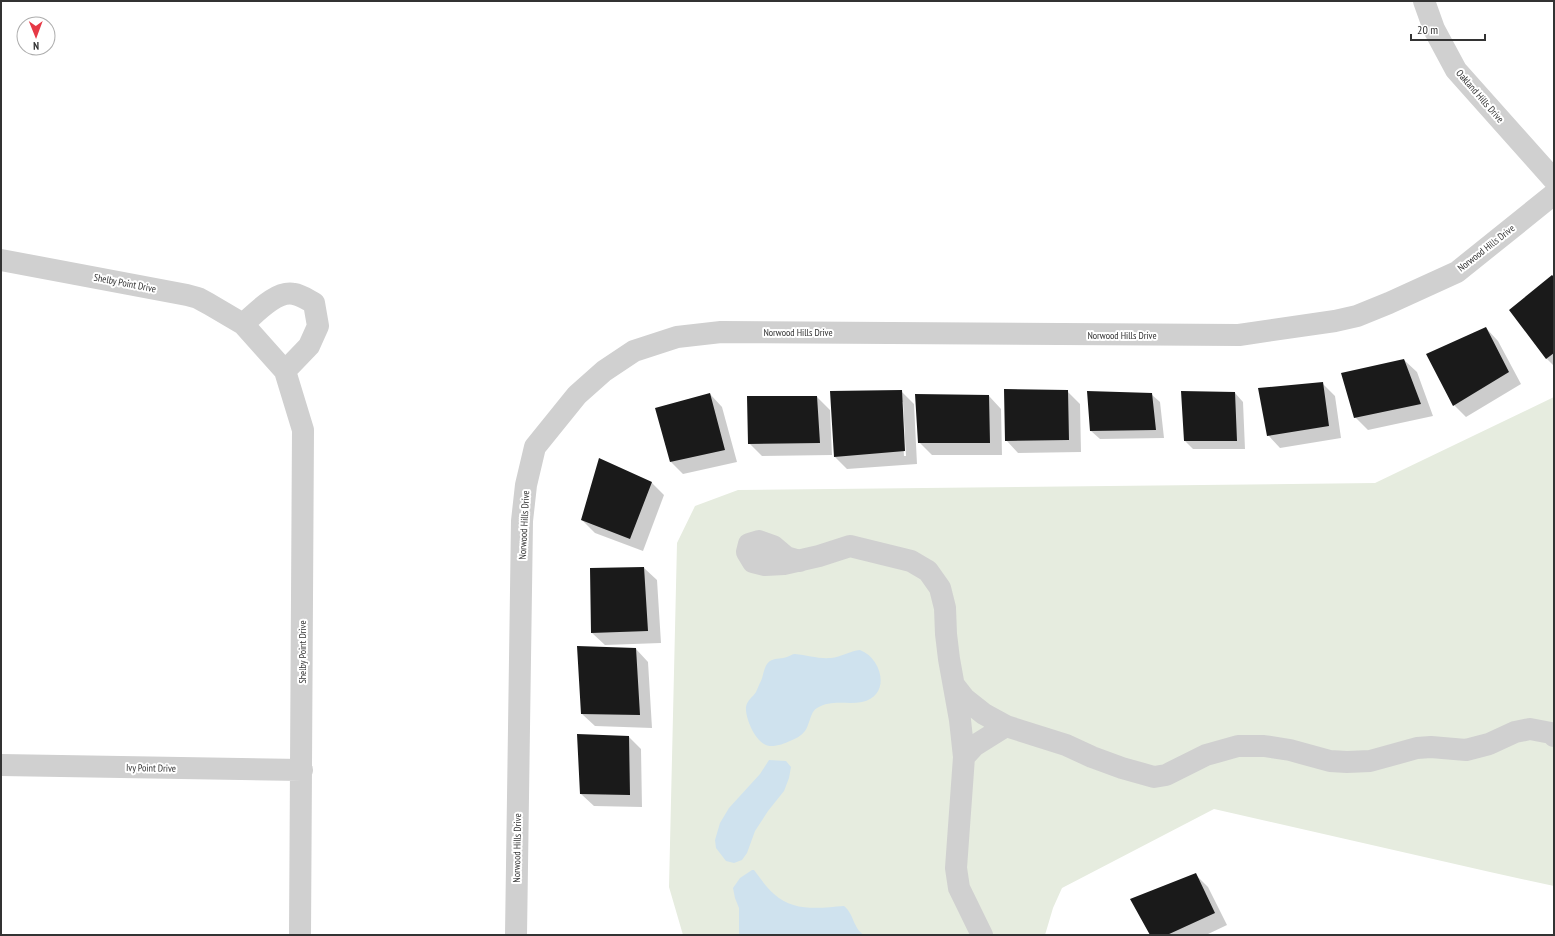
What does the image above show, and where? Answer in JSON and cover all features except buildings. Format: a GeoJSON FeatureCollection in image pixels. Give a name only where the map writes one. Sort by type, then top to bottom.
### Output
{"type":"FeatureCollection","features":[{"type":"Feature","properties":{"kind":"street","name":"Oakland Hills Drive"},"geometry":{"type":"LineString","coordinates":[[1424,1],[1434,29],[1456,70],[1554,180]]}},
{"type":"Feature","properties":{"kind":"street","name":"Norwood Hills Drive"},"geometry":{"type":"LineString","coordinates":[[516,935],[522,521],[526,485],[535,447],[577,395],[604,371],[634,351],[677,337],[721,332],[1239,335],[1335,321],[1357,316],[1456,272],[1554,194]]}},
{"type":"Feature","properties":{"kind":"street","name":"Shelby Point Drive"},"geometry":{"type":"LineString","coordinates":[[1,260],[198,298],[243,324],[285,371],[303,430],[300,935]]}},
{"type":"Feature","properties":{"kind":"street"},"geometry":{"type":"LineString","coordinates":[[243,324],[269,301],[280,295],[293,293],[314,303],[318,326],[309,346],[285,371]]}},
{"type":"Feature","properties":{"kind":"street"},"geometry":{"type":"LineString","coordinates":[[800,561],[850,546],[911,561],[928,571],[940,588],[945,608],[946,634],[964,758],[956,868],[959,888],[982,935]]}},
{"type":"Feature","properties":{"kind":"street"},"geometry":{"type":"LineString","coordinates":[[954,685],[965,700],[984,714],[1006,726],[1066,745],[1092,757],[1122,768],[1154,777],[1166,775],[1206,755],[1238,746],[1264,746],[1290,750],[1330,760],[1347,762],[1370,761],[1417,748],[1466,750],[1489,744],[1515,732],[1530,729],[1550,733],[1554,736]]}},
{"type":"Feature","properties":{"kind":"street"},"geometry":{"type":"LineString","coordinates":[[964,758],[974,746],[1006,726]]}},
{"type":"Feature","properties":{"kind":"street","name":"Ivy Point Drive"},"geometry":{"type":"LineString","coordinates":[[1,765],[302,770]]}},
{"type":"Feature","properties":{"kind":"shaded area"},"geometry":{"type":"Polygon","coordinates":[[[1554,397],[1554,886],[1214,809],[1062,888],[1053,908],[1045,935],[683,935],[669,887],[677,543],[695,506],[738,490],[1375,483],[1554,397]]]}},
{"type":"Feature","properties":{"kind":"water"},"geometry":{"type":"Polygon","coordinates":[[[860,650],[874,661],[878,669],[880,685],[877,693],[871,698],[862,702],[834,703],[817,708],[813,712],[807,728],[803,733],[785,743],[769,746],[762,743],[758,739],[749,723],[746,707],[749,700],[756,692],[769,661],[785,658],[793,654],[831,658],[860,650]]]}},
{"type":"Feature","properties":{"kind":"water"},"geometry":{"type":"Polygon","coordinates":[[[769,760],[786,761],[791,767],[784,791],[768,811],[755,831],[747,853],[742,860],[734,863],[726,861],[716,848],[715,840],[720,823],[729,808],[760,774],[769,760]]]}},
{"type":"Feature","properties":{"kind":"water"},"geometry":{"type":"Polygon","coordinates":[[[754,870],[774,894],[781,900],[790,904],[807,908],[844,906],[850,913],[860,932],[864,935],[739,935],[739,908],[733,888],[740,878],[754,870]]]}}]}
